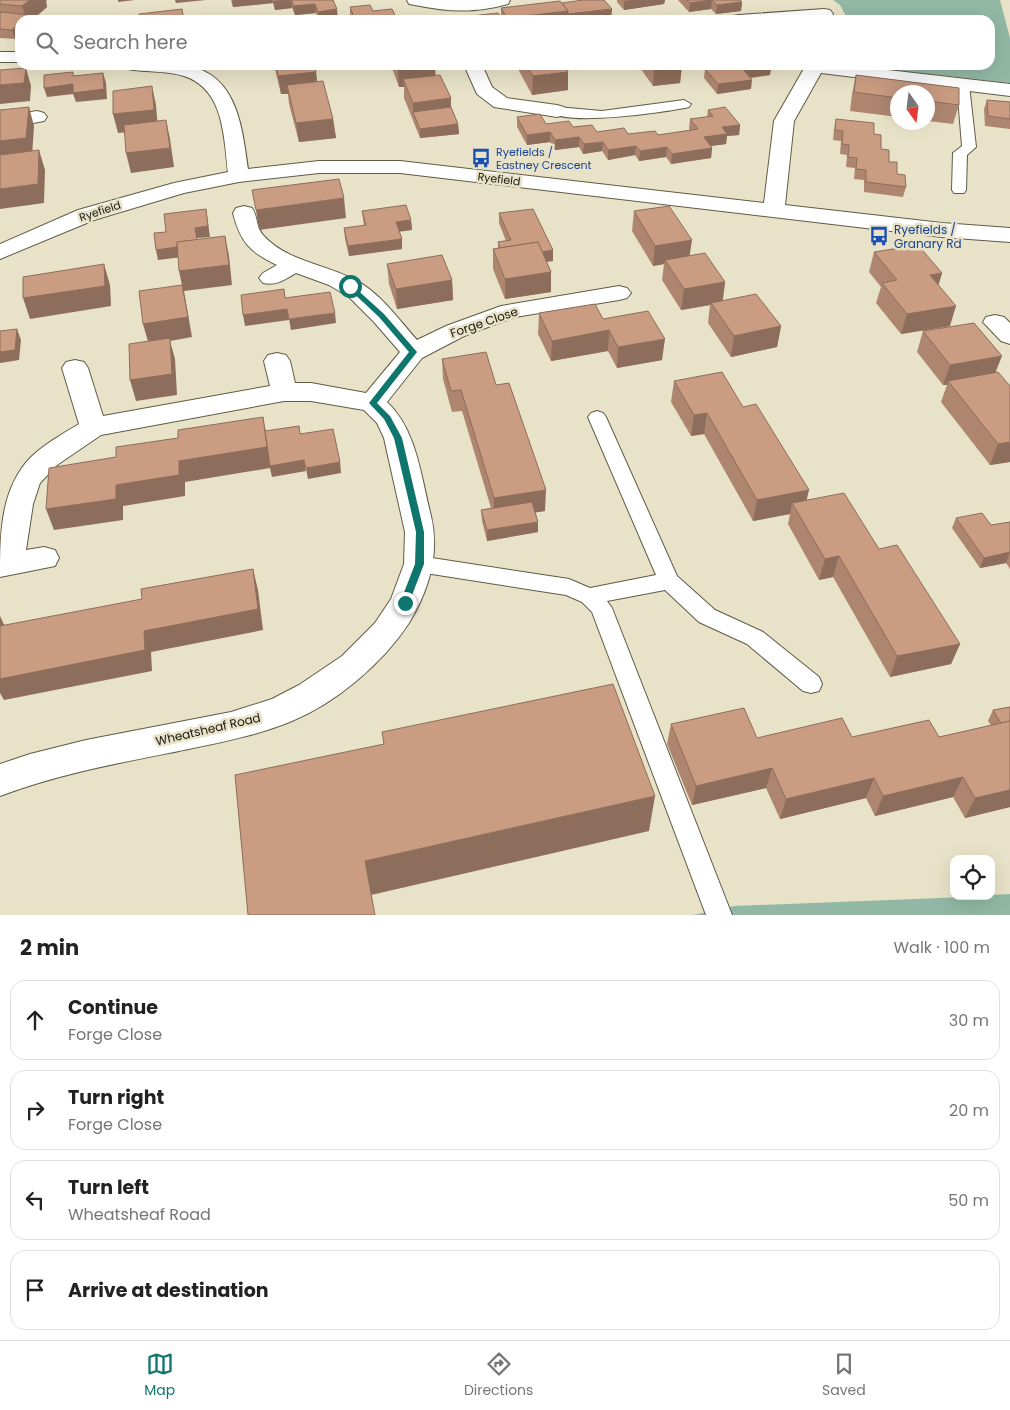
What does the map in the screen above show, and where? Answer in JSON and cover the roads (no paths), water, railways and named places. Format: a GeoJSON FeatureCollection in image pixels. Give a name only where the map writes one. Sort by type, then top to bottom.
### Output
{"type":"FeatureCollection","features":[{"type":"Feature","properties":{"kind":"street"},"geometry":{"type":"LineString","coordinates":[[415,0],[450,13],[502,0]]}},
{"type":"Feature","properties":{"kind":"street"},"geometry":{"type":"LineString","coordinates":[[806,0],[825,15]]}},
{"type":"Feature","properties":{"kind":"street"},"geometry":{"type":"LineString","coordinates":[[0,57],[15,57]]}},
{"type":"Feature","properties":{"kind":"street"},"geometry":{"type":"LineString","coordinates":[[181,70],[194,74],[216,87],[228,109],[239,176]]}},
{"type":"Feature","properties":{"kind":"street"},"geometry":{"type":"LineString","coordinates":[[475,70],[484,90],[501,103],[557,112]]}},
{"type":"Feature","properties":{"kind":"street"},"geometry":{"type":"LineString","coordinates":[[774,210],[784,121],[813,70]]}},
{"type":"Feature","properties":{"kind":"street"},"geometry":{"type":"LineString","coordinates":[[846,70],[1010,90]]}},
{"type":"Feature","properties":{"kind":"street"},"geometry":{"type":"LineString","coordinates":[[0,123],[37,117]]}},
{"type":"Feature","properties":{"kind":"street","name":"Ryefield"},"geometry":{"type":"LineString","coordinates":[[0,252],[86,214],[181,187],[239,176],[319,167],[400,167],[942,230],[1010,235]]}},
{"type":"Feature","properties":{"kind":"street"},"geometry":{"type":"LineString","coordinates":[[244,213],[248,231],[254,239],[271,253],[350,286],[382,315],[413,352]]}},
{"type":"Feature","properties":{"kind":"street"},"geometry":{"type":"LineString","coordinates":[[271,278],[295,263]]}},
{"type":"Feature","properties":{"kind":"street","name":"Forge Close"},"geometry":{"type":"LineString","coordinates":[[372,403],[413,352],[455,332],[510,311],[619,294]]}},
{"type":"Feature","properties":{"kind":"street"},"geometry":{"type":"LineString","coordinates":[[277,361],[284,392]]}},
{"type":"Feature","properties":{"kind":"street"},"geometry":{"type":"LineString","coordinates":[[75,368],[93,427]]}},
{"type":"Feature","properties":{"kind":"street"},"geometry":{"type":"LineString","coordinates":[[44,558],[5,565],[21,495],[34,472],[60,450],[93,427],[284,392],[311,392],[372,403]]}},
{"type":"Feature","properties":{"kind":"street","name":"Wheatsheaf Road"},"geometry":{"type":"LineString","coordinates":[[0,780],[30,769],[77,757],[231,726],[281,711],[311,695],[353,665],[386,632],[405,603],[419,564],[420,532],[398,438],[388,418],[372,403]]}},
{"type":"Feature","properties":{"kind":"lane"},"geometry":{"type":"LineString","coordinates":[[959,190],[960,153],[969,146],[963,85]]}},
{"type":"Feature","properties":{"kind":"lane"},"geometry":{"type":"LineString","coordinates":[[557,112],[602,116],[684,104]]}},
{"type":"Feature","properties":{"kind":"lane"},"geometry":{"type":"LineString","coordinates":[[597,417],[669,581],[707,616],[755,638],[811,684]]}},
{"type":"Feature","properties":{"kind":"lane"},"geometry":{"type":"LineString","coordinates":[[419,564],[569,588],[589,596],[601,608],[720,915]]}},
{"type":"Feature","properties":{"kind":"lane"},"geometry":{"type":"LineString","coordinates":[[589,596],[669,581]]}},
{"type":"Feature","properties":{"kind":"place","name":"Ryefields / Eastney Crescent"},"geometry":{"type":"Point","coordinates":[481,158]}},
{"type":"Feature","properties":{"kind":"place","name":"Ryefields / Granary Rd"},"geometry":{"type":"Point","coordinates":[879,236]}}]}
